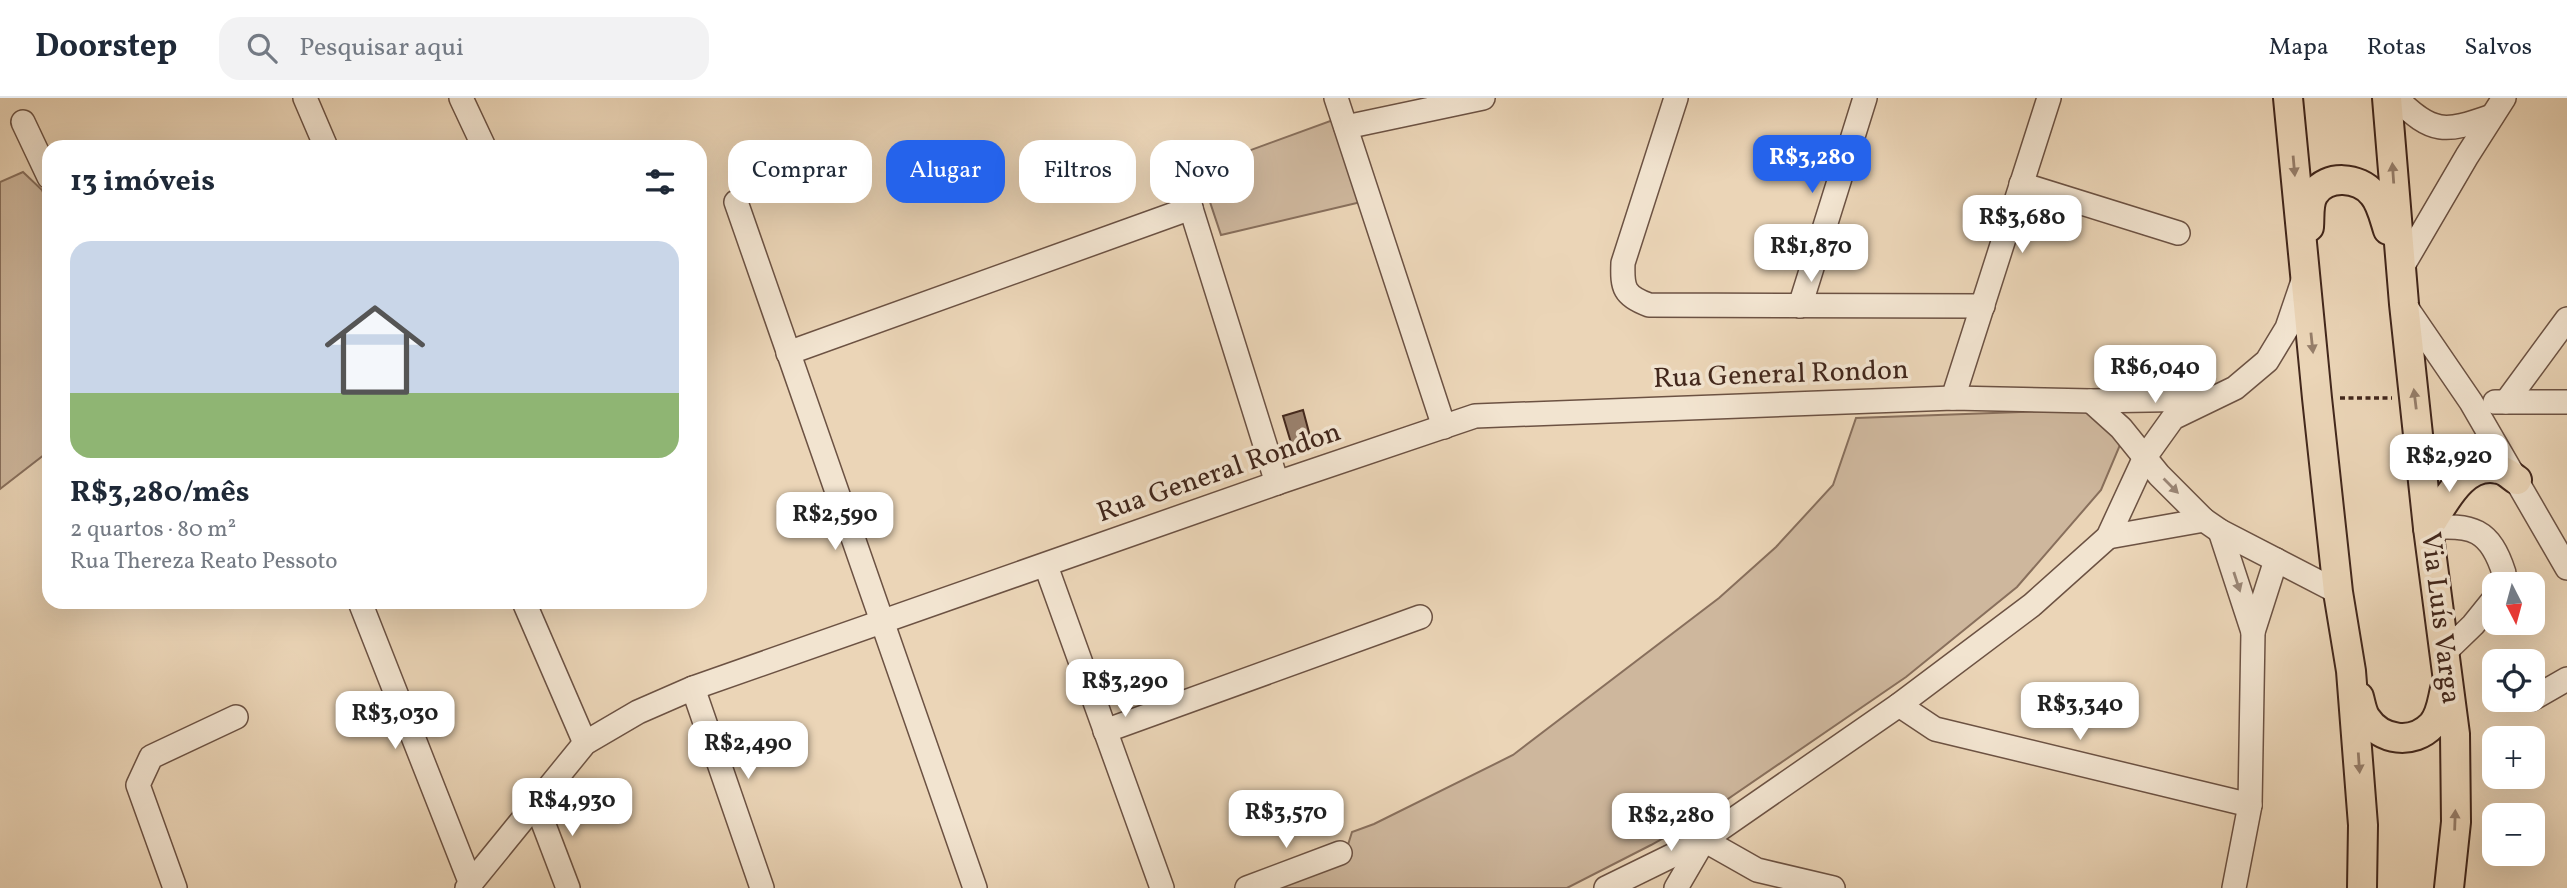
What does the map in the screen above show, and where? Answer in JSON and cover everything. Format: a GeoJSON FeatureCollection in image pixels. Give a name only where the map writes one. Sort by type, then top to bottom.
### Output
{"type":"FeatureCollection","features":[{"type":"Feature","properties":{"kind":"main road"},"geometry":{"type":"LineString","coordinates":[[2288,98],[2338,592],[2351,671],[2363,825],[2362,888]]}},
{"type":"Feature","properties":{"kind":"main road","name":"Via Luís Varga"},"geometry":{"type":"LineString","coordinates":[[2387,98],[2404,304],[2428,528],[2455,734],[2456,822],[2449,888]]}},
{"type":"Feature","properties":{"kind":"main road"},"geometry":{"type":"LineString","coordinates":[[2305,275],[2310,205],[2314,193],[2324,184],[2342,179],[2373,193],[2381,207],[2401,269]]}},
{"type":"Feature","properties":{"kind":"main road"},"geometry":{"type":"LineString","coordinates":[[2428,528],[2465,476],[2483,468],[2500,469],[2517,480]]}},
{"type":"Feature","properties":{"kind":"main road"},"geometry":{"type":"LineString","coordinates":[[2351,671],[2365,717],[2376,730],[2389,737],[2401,739],[2419,734],[2432,724],[2440,711],[2446,666]]}},
{"type":"Feature","properties":{"kind":"street"},"geometry":{"type":"LineString","coordinates":[[304,98],[323,140]]}},
{"type":"Feature","properties":{"kind":"street"},"geometry":{"type":"LineString","coordinates":[[461,98],[481,140]]}},
{"type":"Feature","properties":{"kind":"street"},"geometry":{"type":"LineString","coordinates":[[1336,98],[1444,427]]}},
{"type":"Feature","properties":{"kind":"street"},"geometry":{"type":"LineString","coordinates":[[1346,127],[1483,98]]}},
{"type":"Feature","properties":{"kind":"street"},"geometry":{"type":"LineString","coordinates":[[1676,98],[1623,263],[1622,284],[1633,299],[1649,305],[1983,306]]}},
{"type":"Feature","properties":{"kind":"street"},"geometry":{"type":"LineString","coordinates":[[1800,306],[1865,98]]}},
{"type":"Feature","properties":{"kind":"street"},"geometry":{"type":"LineString","coordinates":[[1953,398],[2049,98]]}},
{"type":"Feature","properties":{"kind":"street"},"geometry":{"type":"LineString","coordinates":[[2396,98],[2417,118],[2438,128],[2462,127],[2498,107]]}},
{"type":"Feature","properties":{"kind":"street"},"geometry":{"type":"LineString","coordinates":[[2401,269],[2498,107]]}},
{"type":"Feature","properties":{"kind":"street"},"geometry":{"type":"LineString","coordinates":[[23,122],[42,162]]}},
{"type":"Feature","properties":{"kind":"street"},"geometry":{"type":"LineString","coordinates":[[2021,184],[2178,233]]}},
{"type":"Feature","properties":{"kind":"street"},"geometry":{"type":"LineString","coordinates":[[736,203],[975,888]]}},
{"type":"Feature","properties":{"kind":"street"},"geometry":{"type":"LineString","coordinates":[[1189,203],[1277,483]]}},
{"type":"Feature","properties":{"kind":"street"},"geometry":{"type":"LineString","coordinates":[[788,353],[1191,208]]}},
{"type":"Feature","properties":{"kind":"street","name":"Rua General Rondon"},"geometry":{"type":"LineString","coordinates":[[2108,537],[2145,457],[2173,418],[2207,399],[2235,388],[2267,361],[2287,328],[2305,275]]}},
{"type":"Feature","properties":{"kind":"street"},"geometry":{"type":"LineString","coordinates":[[2404,304],[2471,402],[2567,568]]}},
{"type":"Feature","properties":{"kind":"street"},"geometry":{"type":"LineString","coordinates":[[2506,402],[2567,319]]}},
{"type":"Feature","properties":{"kind":"street","name":"Rua General Rondon"},"geometry":{"type":"LineString","coordinates":[[469,886],[585,743],[638,712],[692,688],[1475,416],[1953,398],[2091,401],[2207,399]]}},
{"type":"Feature","properties":{"kind":"street"},"geometry":{"type":"LineString","coordinates":[[2091,401],[2212,525],[2338,592]]}},
{"type":"Feature","properties":{"kind":"street"},"geometry":{"type":"LineString","coordinates":[[2471,402],[2567,402]]}},
{"type":"Feature","properties":{"kind":"street"},"geometry":{"type":"LineString","coordinates":[[1606,888],[1704,840],[1899,705],[2032,605],[2108,537],[2212,525]]}},
{"type":"Feature","properties":{"kind":"street"},"geometry":{"type":"LineString","coordinates":[[2212,525],[2253,632]]}},
{"type":"Feature","properties":{"kind":"street"},"geometry":{"type":"LineString","coordinates":[[2428,528],[2453,526],[2480,532],[2497,551],[2504,572]]}},
{"type":"Feature","properties":{"kind":"street"},"geometry":{"type":"LineString","coordinates":[[2234,888],[2250,805],[2253,632],[2276,560]]}},
{"type":"Feature","properties":{"kind":"street"},"geometry":{"type":"LineString","coordinates":[[1046,566],[1162,888]]}},
{"type":"Feature","properties":{"kind":"street"},"geometry":{"type":"LineString","coordinates":[[363,609],[469,886]]}},
{"type":"Feature","properties":{"kind":"street"},"geometry":{"type":"LineString","coordinates":[[527,609],[585,743]]}},
{"type":"Feature","properties":{"kind":"street"},"geometry":{"type":"LineString","coordinates":[[2446,666],[2482,614]]}},
{"type":"Feature","properties":{"kind":"street"},"geometry":{"type":"LineString","coordinates":[[1105,731],[1420,617]]}},
{"type":"Feature","properties":{"kind":"street"},"geometry":{"type":"LineString","coordinates":[[2545,692],[2567,679]]}},
{"type":"Feature","properties":{"kind":"street"},"geometry":{"type":"LineString","coordinates":[[692,688],[762,888]]}},
{"type":"Feature","properties":{"kind":"street"},"geometry":{"type":"LineString","coordinates":[[1899,705],[1935,729],[2250,805]]}},
{"type":"Feature","properties":{"kind":"street"},"geometry":{"type":"LineString","coordinates":[[175,888],[138,785],[151,757],[236,717]]}},
{"type":"Feature","properties":{"kind":"street"},"geometry":{"type":"LineString","coordinates":[[536,804],[568,888]]}},
{"type":"Feature","properties":{"kind":"street"},"geometry":{"type":"LineString","coordinates":[[1676,888],[1704,840]]}},
{"type":"Feature","properties":{"kind":"street"},"geometry":{"type":"LineString","coordinates":[[1704,840],[1757,870],[1833,888]]}},
{"type":"Feature","properties":{"kind":"street"},"geometry":{"type":"LineString","coordinates":[[1247,888],[1340,853]]}},
{"type":"Feature","properties":{"kind":"path"},"geometry":{"type":"LineString","coordinates":[[2317,398],[2414,397]]}},
{"type":"Feature","properties":{"kind":"shaded area"},"geometry":{"type":"Polygon","coordinates":[[[1333,120],[1361,202],[1221,235],[1210,203],[1254,203],[1254,149],[1333,120]]]}},
{"type":"Feature","properties":{"kind":"shaded area"},"geometry":{"type":"Polygon","coordinates":[[[23,172],[42,190],[42,456],[0,489],[0,182],[23,172]]]}},
{"type":"Feature","properties":{"kind":"shaded area"},"geometry":{"type":"Polygon","coordinates":[[[2079,410],[2109,414],[2120,445],[2101,490],[2017,587],[1906,677],[1706,814],[1567,888],[1277,888],[1342,864],[1352,832],[1374,824],[1513,755],[1719,598],[1776,547],[1833,485],[1856,418],[2079,410]]]}},
{"type":"Feature","properties":{"kind":"building"},"geometry":{"type":"Polygon","coordinates":[[[1303,410],[1311,440],[1292,446],[1283,416],[1303,410]]]}}]}
